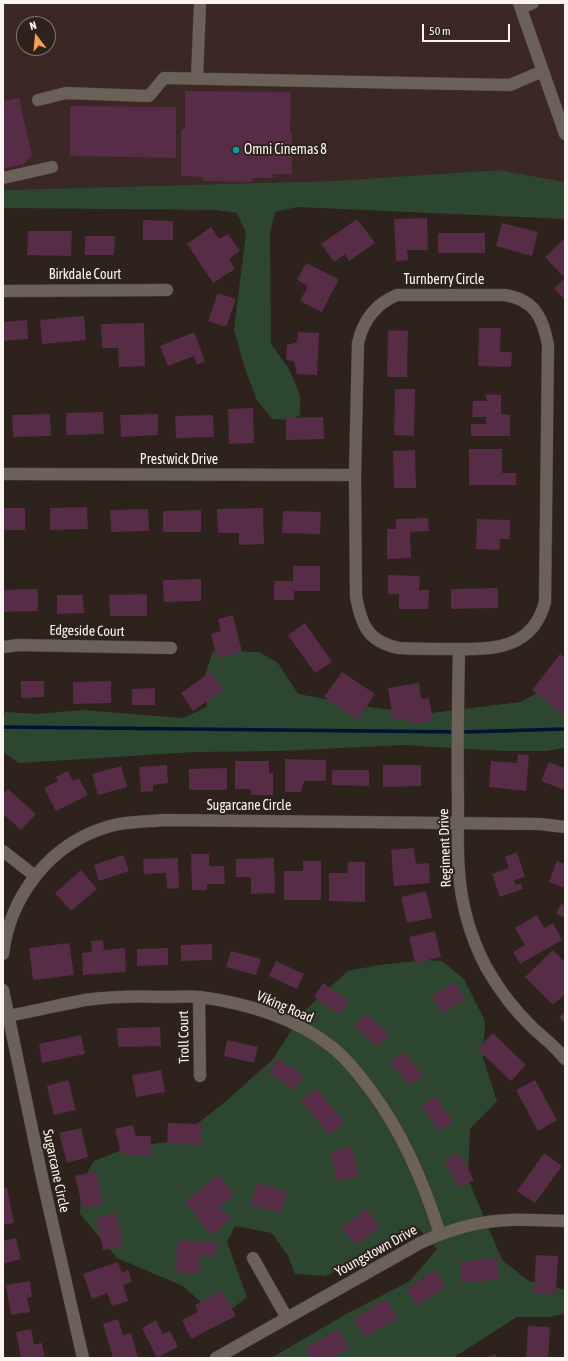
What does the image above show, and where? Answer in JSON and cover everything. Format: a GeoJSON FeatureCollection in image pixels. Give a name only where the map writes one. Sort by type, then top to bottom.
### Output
{"type":"FeatureCollection","features":[{"type":"Feature","properties":{"kind":"street"},"geometry":{"type":"LineString","coordinates":[[197,79],[200,3]]}},
{"type":"Feature","properties":{"kind":"street"},"geometry":{"type":"LineString","coordinates":[[533,3],[520,6],[565,134]]}},
{"type":"Feature","properties":{"kind":"street"},"geometry":{"type":"LineString","coordinates":[[38,100],[66,93],[149,96],[164,78],[510,84],[543,71]]}},
{"type":"Feature","properties":{"kind":"street"},"geometry":{"type":"LineString","coordinates":[[3,178],[52,168]]}},
{"type":"Feature","properties":{"kind":"street","name":"Birkdale Court"},"geometry":{"type":"LineString","coordinates":[[3,290],[167,290]]}},
{"type":"Feature","properties":{"kind":"street","name":"Turnberry Circle"},"geometry":{"type":"LineString","coordinates":[[397,295],[505,295],[520,299],[534,308],[543,322],[548,345],[545,602],[543,610],[536,624],[525,636],[518,640],[495,648],[459,649],[391,647],[376,640],[365,628],[359,614],[356,596],[358,347],[363,328],[371,314],[389,298],[397,295]]}},
{"type":"Feature","properties":{"kind":"street","name":"Prestwick Drive"},"geometry":{"type":"LineString","coordinates":[[3,474],[356,475]]}},
{"type":"Feature","properties":{"kind":"street","name":"Edgeside Court"},"geometry":{"type":"LineString","coordinates":[[3,647],[19,645],[171,648]]}},
{"type":"Feature","properties":{"kind":"street","name":"Regiment Drive"},"geometry":{"type":"LineString","coordinates":[[459,649],[459,872],[466,914],[473,937],[486,967],[503,994],[518,1013],[560,1052],[565,1059]]}},
{"type":"Feature","properties":{"kind":"street","name":"Sugarcane Circle"},"geometry":{"type":"LineString","coordinates":[[3,954],[5,941],[18,902],[35,876],[46,863],[78,838],[103,828],[124,823],[164,820],[540,824],[565,827]]}},
{"type":"Feature","properties":{"kind":"street"},"geometry":{"type":"LineString","coordinates":[[3,851],[35,876]]}},
{"type":"Feature","properties":{"kind":"street","name":"Sugarcane Circle"},"geometry":{"type":"LineString","coordinates":[[3,990],[42,1177],[83,1358]]}},
{"type":"Feature","properties":{"kind":"street","name":"Viking Road"},"geometry":{"type":"LineString","coordinates":[[8,1016],[86,1000],[143,996],[198,997],[229,1002],[290,1022],[332,1047],[350,1063],[384,1108],[401,1136],[423,1184],[440,1234]]}},
{"type":"Feature","properties":{"kind":"street","name":"Troll Court"},"geometry":{"type":"LineString","coordinates":[[198,997],[200,1076]]}},
{"type":"Feature","properties":{"kind":"street","name":"Youngstown Drive"},"geometry":{"type":"LineString","coordinates":[[216,1358],[413,1247],[440,1234],[470,1225],[492,1221],[565,1221]]}},
{"type":"Feature","properties":{"kind":"street"},"geometry":{"type":"LineString","coordinates":[[252,1258],[287,1318]]}},
{"type":"Feature","properties":{"kind":"shaded area"},"geometry":{"type":"Polygon","coordinates":[[[3,3],[565,3],[565,182],[499,170],[332,181],[3,190],[3,3]]]}},
{"type":"Feature","properties":{"kind":"green space"},"geometry":{"type":"Polygon","coordinates":[[[499,170],[565,182],[565,219],[297,207],[275,212],[270,233],[271,344],[289,369],[300,395],[300,415],[290,420],[272,419],[257,400],[244,366],[234,329],[246,233],[237,213],[216,210],[3,208],[3,190],[332,181],[499,170]]]}},
{"type":"Feature","properties":{"kind":"green space"},"geometry":{"type":"Polygon","coordinates":[[[213,651],[259,652],[278,663],[298,694],[362,706],[422,714],[521,702],[565,677],[565,748],[546,751],[504,751],[402,745],[280,751],[194,752],[19,763],[3,752],[3,715],[6,712],[37,714],[82,710],[183,718],[207,707],[205,675],[213,651]]]}},
{"type":"Feature","properties":{"kind":"green space"},"geometry":{"type":"Polygon","coordinates":[[[426,960],[442,961],[464,979],[485,1021],[483,1058],[497,1101],[470,1129],[468,1179],[502,1260],[529,1281],[565,1290],[565,1314],[548,1317],[517,1317],[453,1358],[271,1358],[348,1313],[410,1281],[437,1249],[418,1228],[397,1236],[368,1256],[325,1276],[295,1274],[288,1256],[272,1233],[235,1226],[227,1242],[247,1297],[229,1311],[203,1304],[183,1286],[117,1258],[80,1214],[81,1183],[94,1161],[130,1147],[175,1141],[224,1103],[273,1059],[303,1012],[348,971],[379,965],[426,960]]]}},
{"type":"Feature","properties":{"kind":"building","name":"Omni Cinemas 8"},"geometry":{"type":"Polygon","coordinates":[[[185,91],[291,92],[290,133],[292,133],[292,174],[273,174],[273,178],[253,178],[252,182],[203,181],[203,177],[181,176],[181,129],[185,129],[185,91]]]}},
{"type":"Feature","properties":{"kind":"building"},"geometry":{"type":"Polygon","coordinates":[[[19,98],[32,155],[24,164],[3,169],[3,101],[19,98]]]}},
{"type":"Feature","properties":{"kind":"building"},"geometry":{"type":"Polygon","coordinates":[[[70,106],[176,107],[176,158],[70,156],[70,106]]]}},
{"type":"Feature","properties":{"kind":"building"},"geometry":{"type":"Polygon","coordinates":[[[427,218],[428,250],[407,250],[408,260],[396,261],[394,219],[427,218]]]}},
{"type":"Feature","properties":{"kind":"building"},"geometry":{"type":"Polygon","coordinates":[[[357,219],[375,243],[349,261],[345,254],[334,262],[321,244],[357,219]]]}},
{"type":"Feature","properties":{"kind":"building"},"geometry":{"type":"Polygon","coordinates":[[[143,220],[173,221],[173,240],[143,240],[143,220]]]}},
{"type":"Feature","properties":{"kind":"building"},"geometry":{"type":"Polygon","coordinates":[[[502,223],[538,232],[532,256],[496,246],[502,223]]]}},
{"type":"Feature","properties":{"kind":"building"},"geometry":{"type":"Polygon","coordinates":[[[211,227],[219,239],[228,234],[240,251],[229,259],[235,269],[213,283],[187,244],[211,227]]]}},
{"type":"Feature","properties":{"kind":"building"},"geometry":{"type":"Polygon","coordinates":[[[28,231],[72,231],[71,256],[27,255],[28,231]]]}},
{"type":"Feature","properties":{"kind":"building"},"geometry":{"type":"Polygon","coordinates":[[[438,233],[485,233],[485,253],[438,253],[438,233]]]}},
{"type":"Feature","properties":{"kind":"building"},"geometry":{"type":"Polygon","coordinates":[[[85,236],[115,236],[114,255],[85,255],[85,236]]]}},
{"type":"Feature","properties":{"kind":"building"},"geometry":{"type":"Polygon","coordinates":[[[565,238],[565,278],[545,257],[565,238]]]}},
{"type":"Feature","properties":{"kind":"building"},"geometry":{"type":"Polygon","coordinates":[[[306,263],[339,279],[322,312],[300,301],[308,286],[297,280],[306,263]]]}},
{"type":"Feature","properties":{"kind":"building"},"geometry":{"type":"Polygon","coordinates":[[[565,278],[565,300],[554,288],[565,278]]]}},
{"type":"Feature","properties":{"kind":"building"},"geometry":{"type":"Polygon","coordinates":[[[218,293],[236,299],[226,327],[208,321],[218,293]]]}},
{"type":"Feature","properties":{"kind":"building"},"geometry":{"type":"Polygon","coordinates":[[[84,316],[86,340],[42,344],[40,320],[84,316]]]}},
{"type":"Feature","properties":{"kind":"building"},"geometry":{"type":"Polygon","coordinates":[[[27,320],[28,339],[3,341],[3,322],[27,320]]]}},
{"type":"Feature","properties":{"kind":"building"},"geometry":{"type":"Polygon","coordinates":[[[144,323],[145,366],[119,367],[118,348],[102,348],[101,324],[144,323]]]}},
{"type":"Feature","properties":{"kind":"building"},"geometry":{"type":"Polygon","coordinates":[[[479,328],[501,328],[500,352],[512,352],[511,367],[478,366],[479,328]]]}},
{"type":"Feature","properties":{"kind":"building"},"geometry":{"type":"Polygon","coordinates":[[[388,330],[408,331],[407,377],[387,377],[388,330]]]}},
{"type":"Feature","properties":{"kind":"building"},"geometry":{"type":"Polygon","coordinates":[[[194,332],[205,361],[197,365],[194,356],[168,366],[160,346],[194,332]]]}},
{"type":"Feature","properties":{"kind":"building"},"geometry":{"type":"Polygon","coordinates":[[[298,332],[319,333],[317,375],[297,374],[294,361],[286,360],[287,345],[297,342],[298,332]]]}},
{"type":"Feature","properties":{"kind":"building"},"geometry":{"type":"Polygon","coordinates":[[[395,389],[415,389],[414,436],[394,435],[395,389]]]}},
{"type":"Feature","properties":{"kind":"building"},"geometry":{"type":"Polygon","coordinates":[[[485,394],[501,395],[501,414],[510,415],[510,436],[471,436],[471,424],[486,424],[486,417],[472,417],[473,401],[487,401],[485,394]]]}},
{"type":"Feature","properties":{"kind":"building"},"geometry":{"type":"Polygon","coordinates":[[[253,408],[254,443],[229,444],[228,409],[253,408]]]}},
{"type":"Feature","properties":{"kind":"building"},"geometry":{"type":"Polygon","coordinates":[[[103,412],[104,434],[66,435],[66,413],[103,412]]]}},
{"type":"Feature","properties":{"kind":"building"},"geometry":{"type":"Polygon","coordinates":[[[50,414],[51,436],[13,437],[12,415],[50,414]]]}},
{"type":"Feature","properties":{"kind":"building"},"geometry":{"type":"Polygon","coordinates":[[[158,414],[158,435],[121,437],[120,415],[158,414]]]}},
{"type":"Feature","properties":{"kind":"building"},"geometry":{"type":"Polygon","coordinates":[[[213,415],[214,437],[176,438],[175,416],[213,415]]]}},
{"type":"Feature","properties":{"kind":"building"},"geometry":{"type":"Polygon","coordinates":[[[323,417],[324,439],[286,440],[286,418],[323,417]]]}},
{"type":"Feature","properties":{"kind":"building"},"geometry":{"type":"Polygon","coordinates":[[[469,449],[502,449],[502,473],[516,473],[516,485],[469,485],[469,449]]]}},
{"type":"Feature","properties":{"kind":"building"},"geometry":{"type":"Polygon","coordinates":[[[415,450],[416,488],[394,488],[393,451],[415,450]]]}},
{"type":"Feature","properties":{"kind":"building"},"geometry":{"type":"Polygon","coordinates":[[[87,507],[88,529],[50,530],[50,508],[87,507]]]}},
{"type":"Feature","properties":{"kind":"building"},"geometry":{"type":"Polygon","coordinates":[[[3,508],[25,508],[25,530],[3,530],[3,508]]]}},
{"type":"Feature","properties":{"kind":"building"},"geometry":{"type":"Polygon","coordinates":[[[263,508],[264,544],[239,545],[239,533],[218,533],[217,509],[263,508]]]}},
{"type":"Feature","properties":{"kind":"building"},"geometry":{"type":"Polygon","coordinates":[[[148,509],[149,531],[111,532],[110,510],[148,509]]]}},
{"type":"Feature","properties":{"kind":"building"},"geometry":{"type":"Polygon","coordinates":[[[201,510],[201,532],[163,532],[163,511],[201,510]]]}},
{"type":"Feature","properties":{"kind":"building"},"geometry":{"type":"Polygon","coordinates":[[[283,511],[321,512],[320,534],[282,533],[283,511]]]}},
{"type":"Feature","properties":{"kind":"building"},"geometry":{"type":"Polygon","coordinates":[[[428,518],[429,531],[410,532],[411,558],[387,559],[387,529],[396,529],[396,519],[428,518]]]}},
{"type":"Feature","properties":{"kind":"building"},"geometry":{"type":"Polygon","coordinates":[[[477,519],[510,520],[510,539],[500,539],[499,550],[476,549],[477,519]]]}},
{"type":"Feature","properties":{"kind":"building"},"geometry":{"type":"Polygon","coordinates":[[[293,566],[320,566],[320,591],[294,591],[294,600],[274,600],[274,581],[293,581],[293,566]]]}},
{"type":"Feature","properties":{"kind":"building"},"geometry":{"type":"Polygon","coordinates":[[[388,575],[420,576],[419,590],[429,590],[428,609],[399,609],[399,594],[388,594],[388,575]]]}},
{"type":"Feature","properties":{"kind":"building"},"geometry":{"type":"Polygon","coordinates":[[[201,579],[201,601],[164,602],[163,580],[201,579]]]}},
{"type":"Feature","properties":{"kind":"building"},"geometry":{"type":"Polygon","coordinates":[[[498,588],[498,608],[451,609],[451,589],[498,588]]]}},
{"type":"Feature","properties":{"kind":"building"},"geometry":{"type":"Polygon","coordinates":[[[38,589],[38,611],[3,612],[3,590],[38,589]]]}},
{"type":"Feature","properties":{"kind":"building"},"geometry":{"type":"Polygon","coordinates":[[[147,594],[147,616],[110,616],[109,595],[147,594]]]}},
{"type":"Feature","properties":{"kind":"building"},"geometry":{"type":"Polygon","coordinates":[[[57,595],[83,595],[84,613],[57,614],[57,595]]]}},
{"type":"Feature","properties":{"kind":"building"},"geometry":{"type":"Polygon","coordinates":[[[233,615],[242,652],[217,658],[211,634],[221,631],[218,619],[233,615]]]}},
{"type":"Feature","properties":{"kind":"building"},"geometry":{"type":"Polygon","coordinates":[[[305,623],[332,662],[315,673],[288,635],[305,623]]]}},
{"type":"Feature","properties":{"kind":"building"},"geometry":{"type":"Polygon","coordinates":[[[560,654],[565,658],[565,712],[563,715],[532,690],[560,654]]]}},
{"type":"Feature","properties":{"kind":"building"},"geometry":{"type":"Polygon","coordinates":[[[211,672],[224,689],[193,711],[181,693],[211,672]]]}},
{"type":"Feature","properties":{"kind":"building"},"geometry":{"type":"Polygon","coordinates":[[[342,672],[375,694],[358,720],[324,697],[342,672]]]}},
{"type":"Feature","properties":{"kind":"building"},"geometry":{"type":"Polygon","coordinates":[[[21,681],[44,681],[44,697],[21,698],[21,681]]]}},
{"type":"Feature","properties":{"kind":"building"},"geometry":{"type":"Polygon","coordinates":[[[111,681],[111,703],[73,704],[73,682],[111,681]]]}},
{"type":"Feature","properties":{"kind":"building"},"geometry":{"type":"Polygon","coordinates":[[[419,683],[421,699],[429,698],[433,721],[410,724],[409,718],[393,720],[388,688],[419,683]]]}},
{"type":"Feature","properties":{"kind":"building"},"geometry":{"type":"Polygon","coordinates":[[[155,688],[155,705],[132,705],[132,689],[155,688]]]}},
{"type":"Feature","properties":{"kind":"building"},"geometry":{"type":"Polygon","coordinates":[[[518,754],[529,755],[526,791],[489,787],[491,761],[517,763],[518,754]]]}},
{"type":"Feature","properties":{"kind":"building"},"geometry":{"type":"Polygon","coordinates":[[[285,759],[326,760],[326,781],[304,781],[301,792],[285,792],[285,759]]]}},
{"type":"Feature","properties":{"kind":"building"},"geometry":{"type":"Polygon","coordinates":[[[235,761],[269,761],[269,773],[273,773],[273,795],[251,795],[251,789],[235,789],[235,761]]]}},
{"type":"Feature","properties":{"kind":"building"},"geometry":{"type":"Polygon","coordinates":[[[549,762],[565,768],[565,790],[541,781],[549,762]]]}},
{"type":"Feature","properties":{"kind":"building"},"geometry":{"type":"Polygon","coordinates":[[[167,765],[168,783],[153,785],[153,791],[141,792],[139,767],[167,765]]]}},
{"type":"Feature","properties":{"kind":"building"},"geometry":{"type":"Polygon","coordinates":[[[383,765],[421,765],[421,786],[383,787],[383,765]]]}},
{"type":"Feature","properties":{"kind":"building"},"geometry":{"type":"Polygon","coordinates":[[[121,766],[127,787],[98,795],[92,774],[121,766]]]}},
{"type":"Feature","properties":{"kind":"building"},"geometry":{"type":"Polygon","coordinates":[[[227,768],[227,790],[189,790],[189,769],[227,768]]]}},
{"type":"Feature","properties":{"kind":"building"},"geometry":{"type":"Polygon","coordinates":[[[332,770],[369,770],[369,786],[332,785],[332,770]]]}},
{"type":"Feature","properties":{"kind":"building"},"geometry":{"type":"Polygon","coordinates":[[[68,771],[73,781],[79,778],[88,795],[56,811],[44,788],[58,781],[56,777],[68,771]]]}},
{"type":"Feature","properties":{"kind":"building"},"geometry":{"type":"Polygon","coordinates":[[[8,789],[36,814],[21,830],[3,814],[3,794],[8,789]]]}},
{"type":"Feature","properties":{"kind":"building"},"geometry":{"type":"Polygon","coordinates":[[[414,848],[416,864],[429,863],[430,883],[394,886],[391,850],[414,848]]]}},
{"type":"Feature","properties":{"kind":"building"},"geometry":{"type":"Polygon","coordinates":[[[517,852],[525,877],[514,880],[516,885],[521,884],[523,889],[500,897],[492,874],[509,868],[505,857],[517,852]]]}},
{"type":"Feature","properties":{"kind":"building"},"geometry":{"type":"Polygon","coordinates":[[[191,854],[209,854],[209,866],[224,866],[225,884],[207,884],[207,890],[192,890],[191,854]]]}},
{"type":"Feature","properties":{"kind":"building"},"geometry":{"type":"Polygon","coordinates":[[[123,855],[129,871],[99,881],[94,865],[123,855]]]}},
{"type":"Feature","properties":{"kind":"building"},"geometry":{"type":"Polygon","coordinates":[[[178,858],[179,888],[167,889],[166,873],[144,874],[143,859],[178,858]]]}},
{"type":"Feature","properties":{"kind":"building"},"geometry":{"type":"Polygon","coordinates":[[[274,858],[275,893],[251,894],[251,877],[236,877],[236,859],[274,858]]]}},
{"type":"Feature","properties":{"kind":"building"},"geometry":{"type":"Polygon","coordinates":[[[303,861],[321,861],[321,900],[284,900],[284,871],[303,871],[303,861]]]}},
{"type":"Feature","properties":{"kind":"building"},"geometry":{"type":"Polygon","coordinates":[[[557,861],[565,864],[565,888],[549,882],[557,861]]]}},
{"type":"Feature","properties":{"kind":"building"},"geometry":{"type":"Polygon","coordinates":[[[348,862],[365,862],[365,902],[329,901],[329,873],[347,873],[348,862]]]}},
{"type":"Feature","properties":{"kind":"building"},"geometry":{"type":"Polygon","coordinates":[[[81,870],[97,889],[71,911],[55,893],[81,870]]]}},
{"type":"Feature","properties":{"kind":"building"},"geometry":{"type":"Polygon","coordinates":[[[426,891],[432,918],[407,923],[401,897],[426,891]]]}},
{"type":"Feature","properties":{"kind":"building"},"geometry":{"type":"Polygon","coordinates":[[[561,904],[565,905],[565,918],[556,914],[561,904]]]}},
{"type":"Feature","properties":{"kind":"building"},"geometry":{"type":"Polygon","coordinates":[[[537,915],[544,928],[553,923],[562,940],[520,964],[513,952],[525,945],[515,928],[537,915]]]}},
{"type":"Feature","properties":{"kind":"building"},"geometry":{"type":"Polygon","coordinates":[[[435,931],[441,957],[415,963],[409,937],[435,931]]]}},
{"type":"Feature","properties":{"kind":"building"},"geometry":{"type":"Polygon","coordinates":[[[103,940],[104,950],[125,948],[126,972],[83,975],[82,953],[92,952],[91,941],[103,940]]]}},
{"type":"Feature","properties":{"kind":"building"},"geometry":{"type":"Polygon","coordinates":[[[69,943],[74,975],[33,980],[29,948],[69,943]]]}},
{"type":"Feature","properties":{"kind":"building"},"geometry":{"type":"Polygon","coordinates":[[[212,944],[212,960],[181,961],[181,945],[212,944]]]}},
{"type":"Feature","properties":{"kind":"building"},"geometry":{"type":"Polygon","coordinates":[[[168,948],[168,965],[137,966],[137,949],[168,948]]]}},
{"type":"Feature","properties":{"kind":"building"},"geometry":{"type":"Polygon","coordinates":[[[553,950],[565,962],[565,994],[553,1005],[525,977],[553,950]]]}},
{"type":"Feature","properties":{"kind":"building"},"geometry":{"type":"Polygon","coordinates":[[[231,951],[261,959],[256,975],[226,967],[231,951]]]}},
{"type":"Feature","properties":{"kind":"building"},"geometry":{"type":"Polygon","coordinates":[[[276,961],[304,974],[297,989],[269,976],[276,961]]]}},
{"type":"Feature","properties":{"kind":"building"},"geometry":{"type":"Polygon","coordinates":[[[455,982],[465,999],[442,1013],[432,996],[455,982]]]}},
{"type":"Feature","properties":{"kind":"building"},"geometry":{"type":"Polygon","coordinates":[[[323,983],[349,1001],[339,1015],[314,997],[323,983]]]}},
{"type":"Feature","properties":{"kind":"building"},"geometry":{"type":"Polygon","coordinates":[[[565,1012],[565,1024],[559,1017],[565,1012]]]}},
{"type":"Feature","properties":{"kind":"building"},"geometry":{"type":"Polygon","coordinates":[[[366,1014],[389,1034],[378,1047],[354,1026],[366,1014]]]}},
{"type":"Feature","properties":{"kind":"building"},"geometry":{"type":"Polygon","coordinates":[[[160,1027],[161,1046],[118,1047],[117,1028],[160,1027]]]}},
{"type":"Feature","properties":{"kind":"building"},"geometry":{"type":"Polygon","coordinates":[[[493,1033],[526,1065],[511,1081],[477,1049],[493,1033]]]}},
{"type":"Feature","properties":{"kind":"building"},"geometry":{"type":"Polygon","coordinates":[[[81,1035],[85,1054],[42,1063],[39,1044],[81,1035]]]}},
{"type":"Feature","properties":{"kind":"building"},"geometry":{"type":"Polygon","coordinates":[[[227,1040],[258,1047],[254,1063],[224,1056],[227,1040]]]}},
{"type":"Feature","properties":{"kind":"building"},"geometry":{"type":"Polygon","coordinates":[[[404,1052],[423,1076],[409,1086],[390,1062],[404,1052]]]}},
{"type":"Feature","properties":{"kind":"building"},"geometry":{"type":"Polygon","coordinates":[[[278,1059],[304,1076],[294,1090],[268,1073],[278,1059]]]}},
{"type":"Feature","properties":{"kind":"building"},"geometry":{"type":"Polygon","coordinates":[[[161,1070],[165,1092],[136,1097],[132,1075],[161,1070]]]}},
{"type":"Feature","properties":{"kind":"building"},"geometry":{"type":"Polygon","coordinates":[[[68,1080],[76,1110],[54,1115],[47,1086],[68,1080]]]}},
{"type":"Feature","properties":{"kind":"building"},"geometry":{"type":"Polygon","coordinates":[[[535,1080],[557,1120],[538,1131],[516,1090],[535,1080]]]}},
{"type":"Feature","properties":{"kind":"building"},"geometry":{"type":"Polygon","coordinates":[[[316,1088],[344,1122],[329,1135],[301,1101],[316,1088]]]}},
{"type":"Feature","properties":{"kind":"building"},"geometry":{"type":"Polygon","coordinates":[[[436,1096],[453,1122],[439,1131],[422,1106],[436,1096]]]}},
{"type":"Feature","properties":{"kind":"building"},"geometry":{"type":"Polygon","coordinates":[[[168,1123],[201,1124],[201,1145],[167,1143],[168,1123]]]}},
{"type":"Feature","properties":{"kind":"building"},"geometry":{"type":"Polygon","coordinates":[[[133,1125],[136,1136],[151,1136],[150,1156],[121,1154],[115,1129],[133,1125]]]}},
{"type":"Feature","properties":{"kind":"building"},"geometry":{"type":"Polygon","coordinates":[[[81,1128],[88,1157],[67,1163],[59,1133],[81,1128]]]}},
{"type":"Feature","properties":{"kind":"building"},"geometry":{"type":"Polygon","coordinates":[[[352,1146],[359,1176],[337,1181],[330,1152],[352,1146]]]}},
{"type":"Feature","properties":{"kind":"building"},"geometry":{"type":"Polygon","coordinates":[[[459,1153],[474,1180],[459,1188],[444,1161],[459,1153]]]}},
{"type":"Feature","properties":{"kind":"building"},"geometry":{"type":"Polygon","coordinates":[[[544,1153],[562,1166],[535,1203],[517,1191],[544,1153]]]}},
{"type":"Feature","properties":{"kind":"building"},"geometry":{"type":"Polygon","coordinates":[[[96,1171],[103,1204],[83,1208],[75,1176],[96,1171]]]}},
{"type":"Feature","properties":{"kind":"building"},"geometry":{"type":"Polygon","coordinates":[[[219,1175],[234,1195],[220,1206],[231,1219],[211,1235],[185,1201],[219,1175]]]}},
{"type":"Feature","properties":{"kind":"building"},"geometry":{"type":"Polygon","coordinates":[[[257,1183],[287,1192],[281,1213],[251,1205],[257,1183]]]}},
{"type":"Feature","properties":{"kind":"building"},"geometry":{"type":"Polygon","coordinates":[[[3,1188],[7,1188],[14,1223],[3,1225],[3,1188]]]}},
{"type":"Feature","properties":{"kind":"building"},"geometry":{"type":"Polygon","coordinates":[[[366,1209],[380,1227],[356,1245],[342,1228],[366,1209]]]}},
{"type":"Feature","properties":{"kind":"building"},"geometry":{"type":"Polygon","coordinates":[[[116,1213],[123,1246],[103,1250],[96,1218],[116,1213]]]}},
{"type":"Feature","properties":{"kind":"building"},"geometry":{"type":"Polygon","coordinates":[[[16,1238],[21,1259],[3,1264],[3,1241],[16,1238]]]}},
{"type":"Feature","properties":{"kind":"building"},"geometry":{"type":"Polygon","coordinates":[[[177,1240],[217,1242],[216,1257],[200,1256],[199,1274],[176,1272],[177,1240]]]}},
{"type":"Feature","properties":{"kind":"building"},"geometry":{"type":"Polygon","coordinates":[[[536,1255],[558,1256],[556,1294],[534,1293],[536,1255]]]}},
{"type":"Feature","properties":{"kind":"building"},"geometry":{"type":"Polygon","coordinates":[[[497,1258],[499,1279],[462,1283],[460,1262],[497,1258]]]}},
{"type":"Feature","properties":{"kind":"building"},"geometry":{"type":"Polygon","coordinates":[[[118,1262],[122,1273],[128,1270],[132,1282],[123,1285],[128,1301],[112,1306],[107,1293],[92,1299],[83,1274],[118,1262]]]}},
{"type":"Feature","properties":{"kind":"building"},"geometry":{"type":"Polygon","coordinates":[[[435,1270],[446,1287],[417,1306],[406,1289],[435,1270]]]}},
{"type":"Feature","properties":{"kind":"building"},"geometry":{"type":"Polygon","coordinates":[[[30,1281],[32,1297],[27,1298],[30,1312],[11,1315],[6,1285],[30,1281]]]}},
{"type":"Feature","properties":{"kind":"building"},"geometry":{"type":"Polygon","coordinates":[[[222,1291],[236,1316],[191,1339],[182,1320],[198,1312],[195,1305],[222,1291]]]}},
{"type":"Feature","properties":{"kind":"building"},"geometry":{"type":"Polygon","coordinates":[[[386,1299],[398,1318],[365,1337],[354,1319],[386,1299]]]}},
{"type":"Feature","properties":{"kind":"building"},"geometry":{"type":"Polygon","coordinates":[[[118,1319],[123,1335],[131,1333],[138,1358],[113,1358],[103,1324],[118,1319]]]}},
{"type":"Feature","properties":{"kind":"building"},"geometry":{"type":"Polygon","coordinates":[[[156,1320],[163,1334],[170,1331],[178,1347],[157,1358],[142,1328],[156,1320]]]}},
{"type":"Feature","properties":{"kind":"building"},"geometry":{"type":"Polygon","coordinates":[[[528,1326],[550,1327],[548,1358],[526,1358],[528,1326]]]}},
{"type":"Feature","properties":{"kind":"building"},"geometry":{"type":"Polygon","coordinates":[[[31,1329],[34,1344],[42,1343],[45,1358],[21,1358],[16,1332],[31,1329]]]}},
{"type":"Feature","properties":{"kind":"building"},"geometry":{"type":"Polygon","coordinates":[[[338,1329],[349,1348],[331,1358],[311,1358],[305,1348],[338,1329]]]}},
{"type":"Feature","properties":{"kind":"building"},"geometry":{"type":"Polygon","coordinates":[[[495,1354],[497,1358],[485,1358],[495,1354]]]}},
{"type":"Feature","properties":{"kind":"waterway"},"geometry":{"type":"LineString","coordinates":[[3,727],[463,732],[565,729]]}},
{"type":"Feature","properties":{"kind":"place","name":"Omni Cinemas 8"},"geometry":{"type":"Point","coordinates":[236,150]}}]}
